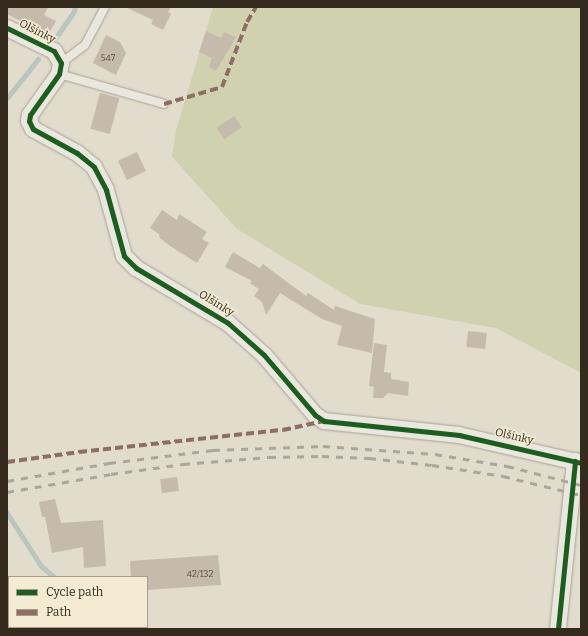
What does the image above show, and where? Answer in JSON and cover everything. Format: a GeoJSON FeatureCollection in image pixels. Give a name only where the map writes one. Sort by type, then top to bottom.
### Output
{"type":"FeatureCollection","features":[{"type":"Feature","properties":{"kind":"street","name":"Olšinky"},"geometry":{"type":"LineString","coordinates":[[7,28],[54,52],[60,68],[30,115],[29,121],[33,128],[77,153],[94,167],[106,190],[124,256],[136,268],[228,323],[264,355],[315,415],[324,421],[459,435],[578,462]]}},
{"type":"Feature","properties":{"kind":"street"},"geometry":{"type":"LineString","coordinates":[[558,629],[578,462]]}},
{"type":"Feature","properties":{"kind":"lane","name":"Olšinky"},"geometry":{"type":"LineString","coordinates":[[60,68],[85,45],[105,7]]}},
{"type":"Feature","properties":{"kind":"lane"},"geometry":{"type":"LineString","coordinates":[[60,68],[164,104]]}},
{"type":"Feature","properties":{"kind":"green space"},"geometry":{"type":"Polygon","coordinates":[[[213,7],[581,7],[581,373],[496,328],[360,304],[237,229],[172,157],[176,130],[213,7]]]}},
{"type":"Feature","properties":{"kind":"building"},"geometry":{"type":"Polygon","coordinates":[[[7,7],[48,7],[44,15],[56,21],[48,35],[7,14],[7,7]]]}},
{"type":"Feature","properties":{"kind":"building"},"geometry":{"type":"Polygon","coordinates":[[[125,7],[171,7],[168,12],[171,14],[163,30],[151,24],[153,20],[125,7]]]}},
{"type":"Feature","properties":{"kind":"building"},"geometry":{"type":"Polygon","coordinates":[[[206,31],[221,38],[224,32],[236,37],[216,71],[209,67],[212,58],[199,52],[206,31]]]}},
{"type":"Feature","properties":{"kind":"building"},"geometry":{"type":"Polygon","coordinates":[[[106,35],[120,42],[126,53],[116,75],[93,63],[106,35]]]}},
{"type":"Feature","properties":{"kind":"building"},"geometry":{"type":"Polygon","coordinates":[[[100,93],[119,98],[110,134],[90,129],[100,93]]]}},
{"type":"Feature","properties":{"kind":"building"},"geometry":{"type":"Polygon","coordinates":[[[234,116],[242,128],[224,139],[217,128],[234,116]]]}},
{"type":"Feature","properties":{"kind":"building"},"geometry":{"type":"Polygon","coordinates":[[[137,152],[146,171],[127,180],[118,161],[137,152]]]}},
{"type":"Feature","properties":{"kind":"building"},"geometry":{"type":"Polygon","coordinates":[[[162,210],[177,220],[179,214],[207,232],[202,239],[209,243],[197,263],[170,246],[160,238],[159,234],[150,228],[162,210]]]}},
{"type":"Feature","properties":{"kind":"building"},"geometry":{"type":"Polygon","coordinates":[[[233,252],[260,268],[263,264],[306,296],[308,293],[334,310],[335,306],[375,319],[372,353],[337,345],[342,326],[322,319],[280,293],[266,315],[262,302],[254,296],[259,289],[250,283],[252,281],[225,267],[233,252]]]}},
{"type":"Feature","properties":{"kind":"building"},"geometry":{"type":"Polygon","coordinates":[[[468,331],[487,333],[485,349],[466,347],[468,331]]]}},
{"type":"Feature","properties":{"kind":"building"},"geometry":{"type":"Polygon","coordinates":[[[374,343],[387,345],[384,372],[391,373],[391,379],[409,382],[408,396],[388,393],[383,398],[373,398],[374,387],[369,386],[374,343]]]}},
{"type":"Feature","properties":{"kind":"building"},"geometry":{"type":"Polygon","coordinates":[[[177,477],[179,491],[162,493],[160,479],[177,477]]]}},
{"type":"Feature","properties":{"kind":"building"},"geometry":{"type":"Polygon","coordinates":[[[55,499],[61,523],[103,520],[106,566],[84,568],[83,547],[52,553],[45,517],[42,517],[39,502],[55,499]]]}},
{"type":"Feature","properties":{"kind":"building"},"geometry":{"type":"Polygon","coordinates":[[[218,555],[221,585],[148,590],[148,576],[131,576],[130,561],[218,555]]]}},
{"type":"Feature","properties":{"kind":"waterway"},"geometry":{"type":"LineString","coordinates":[[56,37],[73,13],[75,7]]}},
{"type":"Feature","properties":{"kind":"waterway"},"geometry":{"type":"LineString","coordinates":[[7,98],[38,59]]}},
{"type":"Feature","properties":{"kind":"waterway"},"geometry":{"type":"LineString","coordinates":[[7,513],[41,566],[53,576]]}},
{"type":"Feature","properties":{"kind":"railway"},"geometry":{"type":"LineString","coordinates":[[7,481],[109,463],[213,450],[323,446],[435,454],[507,466],[581,485]]}},
{"type":"Feature","properties":{"kind":"railway"},"geometry":{"type":"LineString","coordinates":[[7,492],[111,474],[183,464],[269,457],[322,456],[369,458],[432,465],[503,476],[581,495]]}},
{"type":"Feature","properties":{"kind":"marked path"},"geometry":{"type":"LineString","coordinates":[[164,104],[222,87],[247,22],[256,7]]}},
{"type":"Feature","properties":{"kind":"marked path"},"geometry":{"type":"LineString","coordinates":[[7,462],[79,452],[283,430],[324,421]]}},
{"type":"Feature","properties":{"kind":"cycle path"},"geometry":{"type":"LineString","coordinates":[[7,28],[54,51],[61,63],[59,74],[30,115],[29,121],[33,129],[77,153],[94,167],[106,190],[124,256],[136,268],[228,323],[264,355],[315,415],[324,421],[459,435],[581,463]]}},
{"type":"Feature","properties":{"kind":"cycle path"},"geometry":{"type":"LineString","coordinates":[[558,629],[575,461]]}}]}
